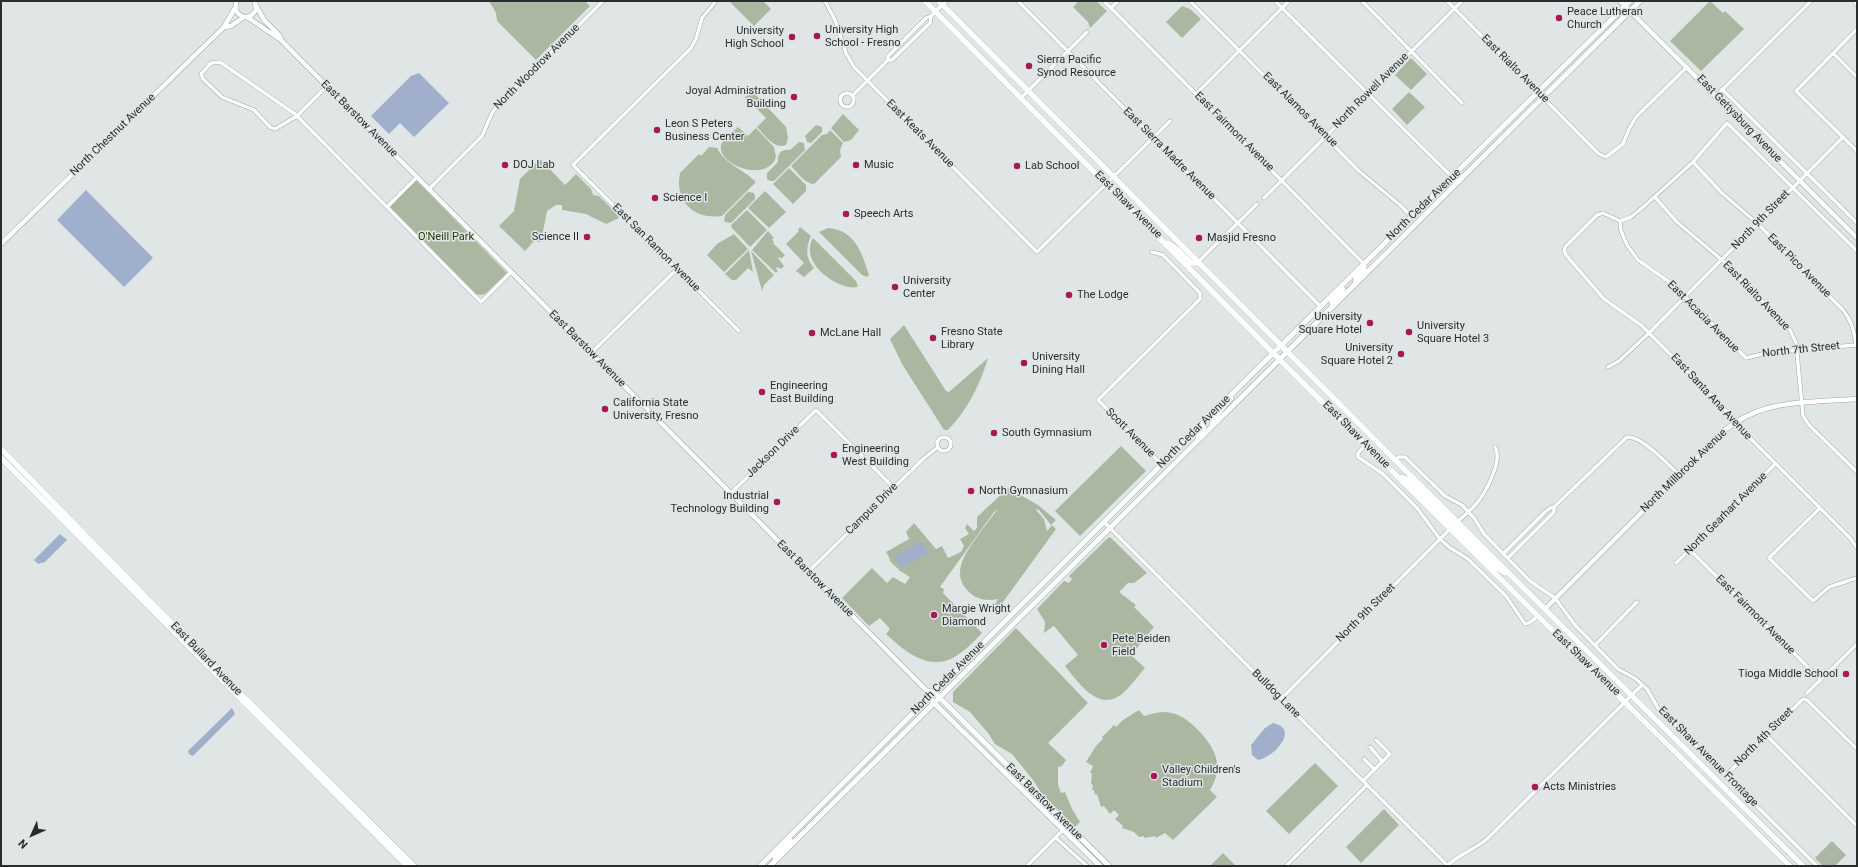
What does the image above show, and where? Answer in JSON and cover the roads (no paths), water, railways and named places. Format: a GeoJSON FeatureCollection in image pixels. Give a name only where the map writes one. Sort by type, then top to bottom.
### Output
{"type":"FeatureCollection","features":[{"type":"Feature","properties":{"kind":"main road","name":"East Shaw Avenue"},"geometry":{"type":"LineString","coordinates":[[925,1],[1274,353],[1790,866]]}},
{"type":"Feature","properties":{"kind":"main road","name":"North Cedar Avenue"},"geometry":{"type":"LineString","coordinates":[[760,866],[1235,391],[1630,1]]}},
{"type":"Feature","properties":{"kind":"main road","name":"North Cedar Avenue"},"geometry":{"type":"LineString","coordinates":[[770,866],[1640,1]]}},
{"type":"Feature","properties":{"kind":"main road","name":"East Shaw Avenue"},"geometry":{"type":"LineString","coordinates":[[942,2],[1198,263],[1803,866]]}},
{"type":"Feature","properties":{"kind":"main road"},"geometry":{"type":"LineString","coordinates":[[1160,238],[1177,249],[1191,263],[1198,263]]}},
{"type":"Feature","properties":{"kind":"main road"},"geometry":{"type":"LineString","coordinates":[[1369,270],[1369,265],[1374,259],[1374,254]]}},
{"type":"Feature","properties":{"kind":"main road"},"geometry":{"type":"LineString","coordinates":[[1355,284],[1356,278],[1364,269],[1364,264]]}},
{"type":"Feature","properties":{"kind":"main road"},"geometry":{"type":"LineString","coordinates":[[1333,307],[1332,301],[1354,274]]}},
{"type":"Feature","properties":{"kind":"main road"},"geometry":{"type":"LineString","coordinates":[[1212,425],[1212,420],[1227,405],[1235,391]]}},
{"type":"Feature","properties":{"kind":"main road"},"geometry":{"type":"LineString","coordinates":[[1198,440],[1198,434],[1204,427],[1204,423]]}},
{"type":"Feature","properties":{"kind":"main road","name":"East Bullard Avenue"},"geometry":{"type":"LineString","coordinates":[[1,449],[241,694],[414,866]]}},
{"type":"Feature","properties":{"kind":"main road","name":"East Bullard Avenue"},"geometry":{"type":"LineString","coordinates":[[1,458],[406,866]]}},
{"type":"Feature","properties":{"kind":"main road"},"geometry":{"type":"LineString","coordinates":[[1393,472],[1410,482],[1450,522],[1458,522]]}},
{"type":"Feature","properties":{"kind":"main road"},"geometry":{"type":"LineString","coordinates":[[1451,528],[1459,530],[1497,568],[1514,578]]}},
{"type":"Feature","properties":{"kind":"main road"},"geometry":{"type":"LineString","coordinates":[[927,691],[934,692]]}},
{"type":"Feature","properties":{"kind":"main road","name":"East Barstow Avenue"},"geometry":{"type":"LineString","coordinates":[[927,691],[929,697],[1100,866]]}},
{"type":"Feature","properties":{"kind":"main road","name":"East Barstow Avenue"},"geometry":{"type":"LineString","coordinates":[[934,692],[1109,866]]}},
{"type":"Feature","properties":{"kind":"main road"},"geometry":{"type":"LineString","coordinates":[[776,860],[776,854],[800,830],[811,815]]}},
{"type":"Feature","properties":{"kind":"main road"},"geometry":{"type":"LineString","coordinates":[[1782,858],[1796,866]]}},
{"type":"Feature","properties":{"kind":"street","name":"East San Ramon Avenue"},"geometry":{"type":"LineString","coordinates":[[716,1],[702,18],[696,39],[691,48],[572,165],[739,331]]}},
{"type":"Feature","properties":{"kind":"street","name":"East Keats Avenue"},"geometry":{"type":"LineString","coordinates":[[825,1],[837,24],[849,59],[867,80],[1037,252],[1106,184]]}},
{"type":"Feature","properties":{"kind":"street","name":"East Sierra Madre Avenue"},"geometry":{"type":"LineString","coordinates":[[1018,1],[1321,307]]}},
{"type":"Feature","properties":{"kind":"street","name":"East Fairmont Avenue"},"geometry":{"type":"LineString","coordinates":[[1104,1],[1364,264]]}},
{"type":"Feature","properties":{"kind":"street"},"geometry":{"type":"LineString","coordinates":[[1111,8],[1118,1]]}},
{"type":"Feature","properties":{"kind":"street","name":"East Alamos Avenue"},"geometry":{"type":"LineString","coordinates":[[1190,1],[1326,136],[1359,171],[1412,217]]}},
{"type":"Feature","properties":{"kind":"street"},"geometry":{"type":"LineString","coordinates":[[1275,1],[1457,182]]}},
{"type":"Feature","properties":{"kind":"street"},"geometry":{"type":"LineString","coordinates":[[1196,94],[1289,1]]}},
{"type":"Feature","properties":{"kind":"street"},"geometry":{"type":"LineString","coordinates":[[1362,1],[1462,103]]}},
{"type":"Feature","properties":{"kind":"street","name":"East Rialto Avenue"},"geometry":{"type":"LineString","coordinates":[[1447,1],[1599,154],[1606,157],[1623,144],[1636,117],[1687,67]]}},
{"type":"Feature","properties":{"kind":"street","name":"North Rowell Avenue"},"geometry":{"type":"LineString","coordinates":[[1264,198],[1462,1]]}},
{"type":"Feature","properties":{"kind":"street","name":"East Gettysburg Avenue"},"geometry":{"type":"LineString","coordinates":[[1620,1],[1857,238]]}},
{"type":"Feature","properties":{"kind":"street"},"geometry":{"type":"LineString","coordinates":[[1716,96],[1811,1]]}},
{"type":"Feature","properties":{"kind":"street"},"geometry":{"type":"LineString","coordinates":[[1854,1],[1857,5]]}},
{"type":"Feature","properties":{"kind":"street","name":"North Woodrow Avenue"},"geometry":{"type":"LineString","coordinates":[[429,189],[482,136],[492,113],[497,106],[600,2]]}},
{"type":"Feature","properties":{"kind":"street"},"geometry":{"type":"LineString","coordinates":[[888,60],[888,56],[926,18],[931,16],[942,2]]}},
{"type":"Feature","properties":{"kind":"street","name":"East Barstow Avenue"},"geometry":{"type":"LineString","coordinates":[[257,3],[264,20],[280,36],[281,40]]}},
{"type":"Feature","properties":{"kind":"street","name":"North Chestnut Avenue"},"geometry":{"type":"LineString","coordinates":[[224,27],[231,26],[245,17],[255,13],[257,3]]}},
{"type":"Feature","properties":{"kind":"street","name":"East Barstow Avenue"},"geometry":{"type":"LineString","coordinates":[[235,4],[238,14],[281,40],[927,691]]}},
{"type":"Feature","properties":{"kind":"street","name":"North Chestnut Avenue"},"geometry":{"type":"LineString","coordinates":[[1,244],[224,27],[235,4]]}},
{"type":"Feature","properties":{"kind":"street"},"geometry":{"type":"LineString","coordinates":[[852,96],[888,60],[892,60],[930,23],[931,16]]}},
{"type":"Feature","properties":{"kind":"street"},"geometry":{"type":"LineString","coordinates":[[1857,29],[1796,91],[1857,151]]}},
{"type":"Feature","properties":{"kind":"street"},"geometry":{"type":"LineString","coordinates":[[1021,98],[1087,32]]}},
{"type":"Feature","properties":{"kind":"street"},"geometry":{"type":"LineString","coordinates":[[1833,53],[1857,77]]}},
{"type":"Feature","properties":{"kind":"street"},"geometry":{"type":"LineString","coordinates":[[327,86],[297,116],[277,129],[272,129],[254,110],[219,95],[201,77],[201,74],[204,68],[210,63],[220,62],[297,116],[481,302],[511,272]]}},
{"type":"Feature","properties":{"kind":"street"},"geometry":{"type":"LineString","coordinates":[[1722,89],[1857,223]]}},
{"type":"Feature","properties":{"kind":"street"},"geometry":{"type":"LineString","coordinates":[[1106,184],[1170,121]]}},
{"type":"Feature","properties":{"kind":"street"},"geometry":{"type":"LineString","coordinates":[[1620,221],[1637,213],[1655,197],[1693,162],[1727,123],[1857,251]]}},
{"type":"Feature","properties":{"kind":"street","name":"North 9th Street"},"geometry":{"type":"LineString","coordinates":[[1608,367],[1619,361],[1649,333],[1842,137]]}},
{"type":"Feature","properties":{"kind":"street","name":"East Pico Avenue"},"geometry":{"type":"LineString","coordinates":[[1693,162],[1722,193],[1758,224],[1843,310],[1853,326],[1857,345]]}},
{"type":"Feature","properties":{"kind":"street"},"geometry":{"type":"LineString","coordinates":[[387,207],[417,177]]}},
{"type":"Feature","properties":{"kind":"street","name":"East Rialto Avenue"},"geometry":{"type":"LineString","coordinates":[[1655,197],[1677,222],[1722,260],[1790,330],[1795,338],[1801,403],[1806,420],[1857,472]]}},
{"type":"Feature","properties":{"kind":"street"},"geometry":{"type":"LineString","coordinates":[[1198,263],[1258,204]]}},
{"type":"Feature","properties":{"kind":"street","name":"East Santa Ana Avenue"},"geometry":{"type":"LineString","coordinates":[[1620,221],[1603,213],[1596,215],[1566,246],[1564,250],[1566,255],[1604,299],[1641,325],[1775,464],[1850,538],[1857,548]]}},
{"type":"Feature","properties":{"kind":"street","name":"East Acacia Avenue"},"geometry":{"type":"LineString","coordinates":[[1620,221],[1621,232],[1627,245],[1638,260],[1685,296],[1746,358]]}},
{"type":"Feature","properties":{"kind":"street","name":"Scott Avenue"},"geometry":{"type":"LineString","coordinates":[[1152,252],[1163,255],[1200,293],[1200,299],[1098,400],[1162,465]]}},
{"type":"Feature","properties":{"kind":"street"},"geometry":{"type":"LineString","coordinates":[[591,353],[676,269]]}},
{"type":"Feature","properties":{"kind":"street","name":"North 7th Street"},"geometry":{"type":"LineString","coordinates":[[1746,358],[1771,352],[1857,345]]}},
{"type":"Feature","properties":{"kind":"street","name":"North Millbrook Avenue"},"geometry":{"type":"LineString","coordinates":[[1545,609],[1735,421],[1754,412],[1768,408],[1801,403],[1857,399]]}},
{"type":"Feature","properties":{"kind":"street","name":"Jackson Drive"},"geometry":{"type":"LineString","coordinates":[[730,494],[816,410],[894,488]]}},
{"type":"Feature","properties":{"kind":"street","name":"Campus Drive"},"geometry":{"type":"LineString","coordinates":[[943,437],[948,438],[951,442],[950,449],[947,451],[942,451],[938,447],[939,440],[943,437]]}},
{"type":"Feature","properties":{"kind":"street"},"geometry":{"type":"LineString","coordinates":[[1503,554],[1550,508],[1554,507],[1622,440],[1629,437],[1636,439],[1654,451],[1679,475]]}},
{"type":"Feature","properties":{"kind":"street"},"geometry":{"type":"LineString","coordinates":[[1366,444],[1358,453],[1358,457],[1383,474],[1417,508],[1446,546],[1468,559],[1506,596],[1525,624],[1529,623],[1538,616]]}},
{"type":"Feature","properties":{"kind":"street","name":"Campus Drive"},"geometry":{"type":"LineString","coordinates":[[808,572],[933,449],[938,447]]}},
{"type":"Feature","properties":{"kind":"street"},"geometry":{"type":"LineString","coordinates":[[1458,522],[1480,500],[1496,466],[1498,456],[1494,447]]}},
{"type":"Feature","properties":{"kind":"street","name":"East Shaw Avenue Frontage"},"geometry":{"type":"LineString","coordinates":[[1395,460],[1399,456],[1405,457],[1445,496],[1462,505],[1474,518],[1484,534],[1503,554],[1530,581],[1555,598],[1563,607],[1572,622],[1618,669],[1642,684],[1658,708],[1817,866]]}},
{"type":"Feature","properties":{"kind":"street","name":"North Gearhart Avenue"},"geometry":{"type":"LineString","coordinates":[[1676,563],[1775,464]]}},
{"type":"Feature","properties":{"kind":"street"},"geometry":{"type":"LineString","coordinates":[[1508,558],[1554,512],[1554,507]]}},
{"type":"Feature","properties":{"kind":"street"},"geometry":{"type":"LineString","coordinates":[[1820,508],[1769,558],[1813,601],[1829,587],[1857,578]]}},
{"type":"Feature","properties":{"kind":"street","name":"Bulldog Lane"},"geometry":{"type":"LineString","coordinates":[[1104,522],[1447,866]]}},
{"type":"Feature","properties":{"kind":"street","name":"North 9th Street"},"geometry":{"type":"LineString","coordinates":[[1281,699],[1451,528]]}},
{"type":"Feature","properties":{"kind":"street","name":"East Fairmont Avenue"},"geometry":{"type":"LineString","coordinates":[[1690,550],[1820,680]]}},
{"type":"Feature","properties":{"kind":"street"},"geometry":{"type":"LineString","coordinates":[[1595,645],[1638,602]]}},
{"type":"Feature","properties":{"kind":"street"},"geometry":{"type":"LineString","coordinates":[[1807,693],[1857,644]]}},
{"type":"Feature","properties":{"kind":"street"},"geometry":{"type":"LineString","coordinates":[[1447,866],[1456,858],[1475,848],[1487,839],[1642,684]]}},
{"type":"Feature","properties":{"kind":"street","name":"North 4th Street"},"geometry":{"type":"LineString","coordinates":[[1726,775],[1802,699],[1807,700],[1857,749]]}},
{"type":"Feature","properties":{"kind":"street"},"geometry":{"type":"LineString","coordinates":[[1766,735],[1857,826]]}},
{"type":"Feature","properties":{"kind":"street"},"geometry":{"type":"LineString","coordinates":[[1363,781],[1390,754],[1376,740]]}},
{"type":"Feature","properties":{"kind":"street"},"geometry":{"type":"LineString","coordinates":[[1370,747],[1382,761]]}},
{"type":"Feature","properties":{"kind":"street"},"geometry":{"type":"LineString","coordinates":[[1364,759],[1374,769]]}},
{"type":"Feature","properties":{"kind":"street"},"geometry":{"type":"LineString","coordinates":[[1286,866],[1367,785]]}},
{"type":"Feature","properties":{"kind":"street"},"geometry":{"type":"LineString","coordinates":[[1027,866],[1068,825]]}},
{"type":"Feature","properties":{"kind":"street"},"geometry":{"type":"LineString","coordinates":[[1056,838],[1087,866]]}},
{"type":"Feature","properties":{"kind":"water"},"geometry":{"type":"Polygon","coordinates":[[[419,73],[449,103],[414,137],[400,123],[389,134],[371,116],[411,76],[419,73]]]}},
{"type":"Feature","properties":{"kind":"water"},"geometry":{"type":"Polygon","coordinates":[[[86,190],[153,258],[124,287],[57,220],[86,190]]]}},
{"type":"Feature","properties":{"kind":"water"},"geometry":{"type":"Polygon","coordinates":[[[60,534],[67,540],[45,562],[38,564],[34,560],[60,534]]]}},
{"type":"Feature","properties":{"kind":"water"},"geometry":{"type":"Polygon","coordinates":[[[922,541],[929,553],[901,568],[894,556],[922,541]]]}},
{"type":"Feature","properties":{"kind":"water"},"geometry":{"type":"Polygon","coordinates":[[[232,708],[235,714],[193,756],[189,754],[188,751],[232,708]]]}},
{"type":"Feature","properties":{"kind":"water"},"geometry":{"type":"Polygon","coordinates":[[[1273,723],[1281,726],[1285,731],[1285,737],[1277,749],[1271,754],[1258,760],[1252,755],[1251,745],[1265,728],[1273,723]]]}},
{"type":"Feature","properties":{"kind":"place","name":"Peace Lutheran Church"},"geometry":{"type":"Point","coordinates":[1559,18]}},
{"type":"Feature","properties":{"kind":"place","name":"University High School - Fresno"},"geometry":{"type":"Point","coordinates":[817,36]}},
{"type":"Feature","properties":{"kind":"place","name":"University High School"},"geometry":{"type":"Point","coordinates":[792,37]}},
{"type":"Feature","properties":{"kind":"place","name":"Sierra Pacific Synod Resource"},"geometry":{"type":"Point","coordinates":[1029,66]}},
{"type":"Feature","properties":{"kind":"place","name":"Joyal Administration Building"},"geometry":{"type":"Point","coordinates":[794,97]}},
{"type":"Feature","properties":{"kind":"place","name":"Leon S Peters Business Center"},"geometry":{"type":"Point","coordinates":[657,130]}},
{"type":"Feature","properties":{"kind":"place","name":"DOJ Lab"},"geometry":{"type":"Point","coordinates":[505,165]}},
{"type":"Feature","properties":{"kind":"place","name":"Music"},"geometry":{"type":"Point","coordinates":[856,165]}},
{"type":"Feature","properties":{"kind":"place","name":"Lab School"},"geometry":{"type":"Point","coordinates":[1017,166]}},
{"type":"Feature","properties":{"kind":"place","name":"Science I"},"geometry":{"type":"Point","coordinates":[655,198]}},
{"type":"Feature","properties":{"kind":"place","name":"Speech Arts"},"geometry":{"type":"Point","coordinates":[846,214]}},
{"type":"Feature","properties":{"kind":"place","name":"Science II"},"geometry":{"type":"Point","coordinates":[587,237]}},
{"type":"Feature","properties":{"kind":"place","name":"Masjid Fresno"},"geometry":{"type":"Point","coordinates":[1199,238]}},
{"type":"Feature","properties":{"kind":"place","name":"University Center"},"geometry":{"type":"Point","coordinates":[895,287]}},
{"type":"Feature","properties":{"kind":"place","name":"The Lodge"},"geometry":{"type":"Point","coordinates":[1069,295]}},
{"type":"Feature","properties":{"kind":"place","name":"University Square Hotel"},"geometry":{"type":"Point","coordinates":[1370,323]}},
{"type":"Feature","properties":{"kind":"place","name":"University Square Hotel 3"},"geometry":{"type":"Point","coordinates":[1409,332]}},
{"type":"Feature","properties":{"kind":"place","name":"McLane Hall"},"geometry":{"type":"Point","coordinates":[812,333]}},
{"type":"Feature","properties":{"kind":"place","name":"Fresno State Library"},"geometry":{"type":"Point","coordinates":[933,338]}},
{"type":"Feature","properties":{"kind":"place","name":"University Square Hotel 2"},"geometry":{"type":"Point","coordinates":[1401,354]}},
{"type":"Feature","properties":{"kind":"place","name":"University Dining Hall"},"geometry":{"type":"Point","coordinates":[1024,363]}},
{"type":"Feature","properties":{"kind":"place","name":"Engineering East Building"},"geometry":{"type":"Point","coordinates":[762,392]}},
{"type":"Feature","properties":{"kind":"place","name":"California State University, Fresno"},"geometry":{"type":"Point","coordinates":[605,409]}},
{"type":"Feature","properties":{"kind":"place","name":"South Gymnasium"},"geometry":{"type":"Point","coordinates":[994,433]}},
{"type":"Feature","properties":{"kind":"place","name":"Engineering West Building"},"geometry":{"type":"Point","coordinates":[834,455]}},
{"type":"Feature","properties":{"kind":"place","name":"North Gymnasium"},"geometry":{"type":"Point","coordinates":[971,491]}},
{"type":"Feature","properties":{"kind":"place","name":"Industrial Technology Building"},"geometry":{"type":"Point","coordinates":[777,502]}},
{"type":"Feature","properties":{"kind":"place","name":"Margie Wright Diamond"},"geometry":{"type":"Point","coordinates":[934,615]}},
{"type":"Feature","properties":{"kind":"place","name":"Pete Beiden Field"},"geometry":{"type":"Point","coordinates":[1104,645]}},
{"type":"Feature","properties":{"kind":"place","name":"Tioga Middle School"},"geometry":{"type":"Point","coordinates":[1846,674]}},
{"type":"Feature","properties":{"kind":"place","name":"Valley Children's Stadium"},"geometry":{"type":"Point","coordinates":[1154,776]}},
{"type":"Feature","properties":{"kind":"place","name":"Acts Ministries"},"geometry":{"type":"Point","coordinates":[1535,787]}},
{"type":"Feature","properties":{"kind":"park label","name":"O'Neill Park"},"geometry":{"type":"Point","coordinates":[446,237]}}]}
